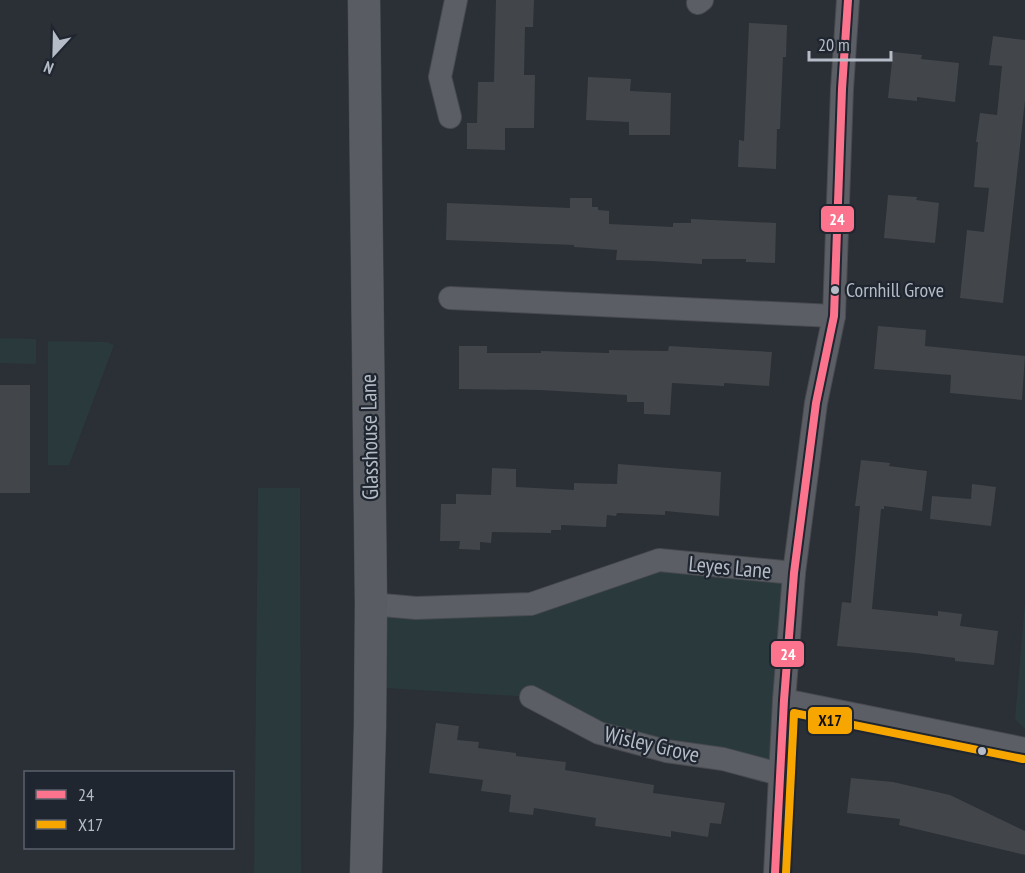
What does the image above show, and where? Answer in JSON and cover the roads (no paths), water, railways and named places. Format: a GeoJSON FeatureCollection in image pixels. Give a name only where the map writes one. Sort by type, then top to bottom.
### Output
{"type":"FeatureCollection","features":[{"type":"Feature","properties":{"kind":"street","name":"Glasshouse Lane"},"geometry":{"type":"LineString","coordinates":[[364,0],[371,604],[366,873]]}},
{"type":"Feature","properties":{"kind":"street"},"geometry":{"type":"LineString","coordinates":[[450,117],[440,77],[456,0]]}},
{"type":"Feature","properties":{"kind":"street"},"geometry":{"type":"LineString","coordinates":[[794,573],[816,403],[834,316],[842,89],[848,0]]}},
{"type":"Feature","properties":{"kind":"street"},"geometry":{"type":"LineString","coordinates":[[450,298],[834,316]]}},
{"type":"Feature","properties":{"kind":"street","name":"Leyes Lane"},"geometry":{"type":"LineString","coordinates":[[371,604],[416,608],[531,604],[659,560],[794,573],[779,774],[775,873]]}},
{"type":"Feature","properties":{"kind":"street","name":"Wisley Grove"},"geometry":{"type":"LineString","coordinates":[[531,697],[599,733],[666,752],[723,759],[779,774]]}},
{"type":"Feature","properties":{"kind":"street"},"geometry":{"type":"LineString","coordinates":[[784,700],[1025,749]]}},
{"type":"Feature","properties":{"kind":"place","name":"Cornhill Grove"},"geometry":{"type":"Point","coordinates":[835,290]}}]}
